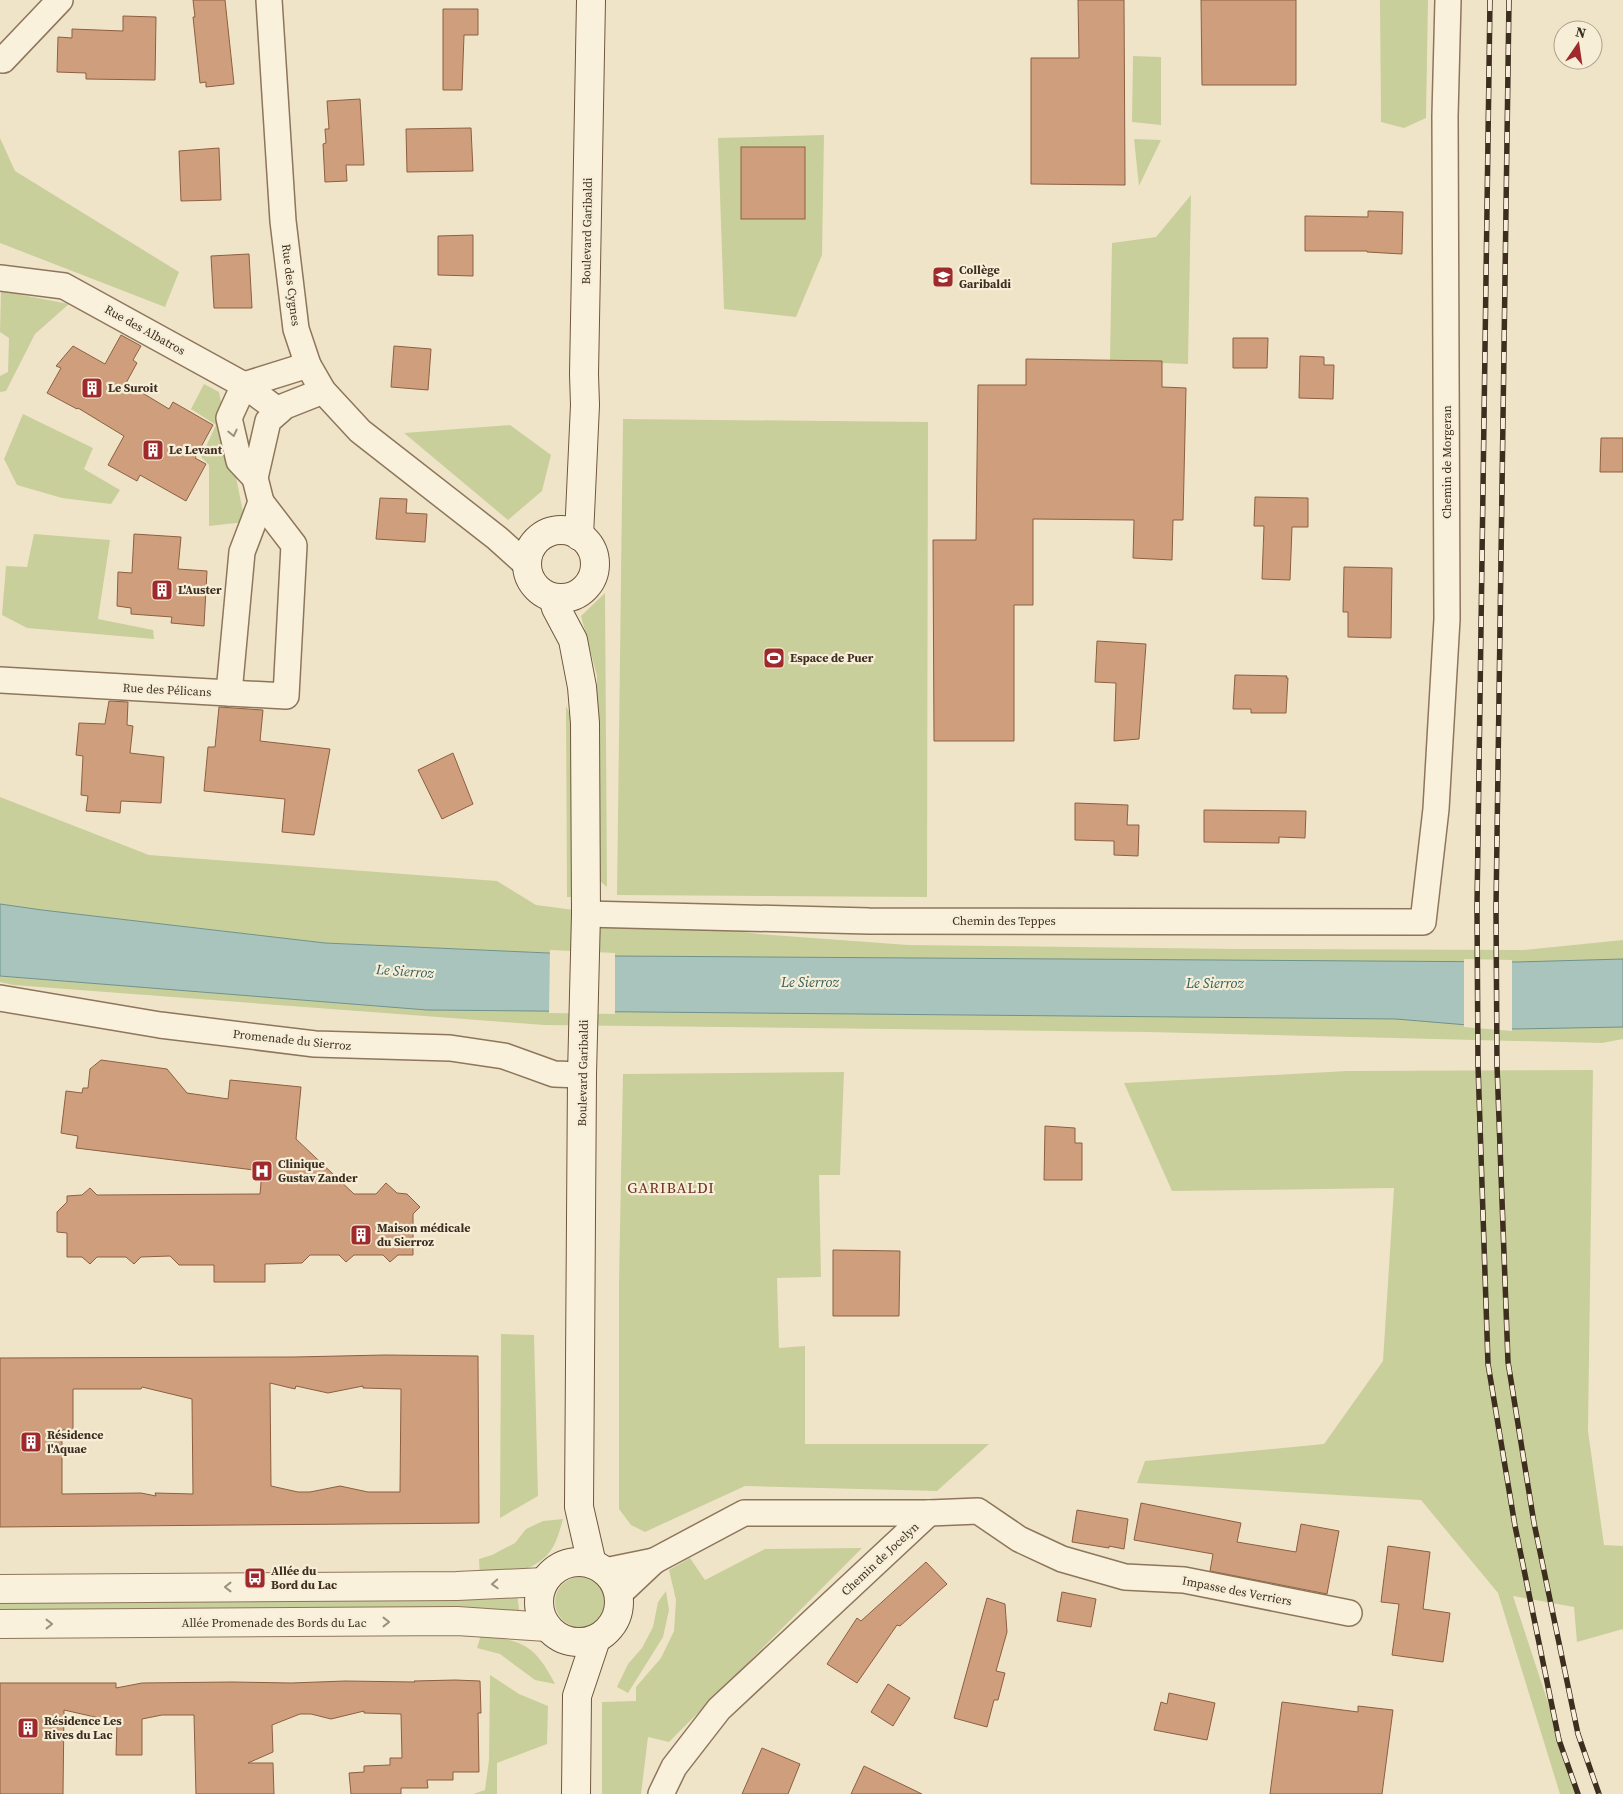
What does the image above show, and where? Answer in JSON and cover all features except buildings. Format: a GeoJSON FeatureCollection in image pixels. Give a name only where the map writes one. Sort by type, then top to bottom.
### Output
{"type":"FeatureCollection","features":[{"type":"Feature","properties":{"kind":"main road","name":"Boulevard Garibaldi"},"geometry":{"type":"LineString","coordinates":[[569,533],[582,461],[591,0]]}},
{"type":"Feature","properties":{"kind":"main road"},"geometry":{"type":"LineString","coordinates":[[548,532],[569,533],[588,543],[593,553],[594,575],[580,592],[563,598],[554,598],[545,595],[537,589],[528,573],[529,555],[538,538],[548,532]]}},
{"type":"Feature","properties":{"kind":"main road","name":"Boulevard Garibaldi"},"geometry":{"type":"LineString","coordinates":[[580,592],[573,640],[582,687],[585,723],[586,919],[582,1075],[579,1507],[598,1567]]}},
{"type":"Feature","properties":{"kind":"main road","name":"Boulevard Garibaldi"},"geometry":{"type":"LineString","coordinates":[[554,598],[556,608],[573,640]]}},
{"type":"Feature","properties":{"kind":"main road","name":"Boulevard Garibaldi"},"geometry":{"type":"LineString","coordinates":[[553,1574],[579,1507]]}},
{"type":"Feature","properties":{"kind":"main road"},"geometry":{"type":"LineString","coordinates":[[0,1589],[457,1586],[553,1574],[573,1562],[598,1567],[614,1581],[619,1594],[620,1607],[616,1620],[608,1631],[596,1639],[584,1642],[570,1642],[552,1632]]}},
{"type":"Feature","properties":{"kind":"main road"},"geometry":{"type":"LineString","coordinates":[[553,1574],[539,1594],[538,1605],[541,1617],[552,1632],[577,1696]]}},
{"type":"Feature","properties":{"kind":"main road","name":"Allée Promenade des Bords du Lac"},"geometry":{"type":"LineString","coordinates":[[0,1624],[457,1621],[552,1632]]}},
{"type":"Feature","properties":{"kind":"main road"},"geometry":{"type":"LineString","coordinates":[[576,1794],[577,1696],[596,1639]]}},
{"type":"Feature","properties":{"kind":"street"},"geometry":{"type":"LineString","coordinates":[[3,60],[60,0]]}},
{"type":"Feature","properties":{"kind":"street","name":"Rue des Cygnes"},"geometry":{"type":"LineString","coordinates":[[269,0],[283,221],[296,329],[308,365],[323,391],[360,431],[497,538],[529,555]]}},
{"type":"Feature","properties":{"kind":"street","name":"Chemin de Morgeran"},"geometry":{"type":"LineString","coordinates":[[1423,922],[1436,809],[1447,619],[1446,116],[1448,0]]}},
{"type":"Feature","properties":{"kind":"street","name":"Rue des Albatros"},"geometry":{"type":"LineString","coordinates":[[0,278],[64,286],[244,385],[279,411]]}},
{"type":"Feature","properties":{"kind":"street"},"geometry":{"type":"LineString","coordinates":[[255,478],[239,461],[230,418],[244,385],[308,365]]}},
{"type":"Feature","properties":{"kind":"street"},"geometry":{"type":"LineString","coordinates":[[229,694],[286,696],[294,545],[261,502],[255,478],[268,421],[285,406],[323,391]]}},
{"type":"Feature","properties":{"kind":"street","name":"Rue des Pélicans"},"geometry":{"type":"LineString","coordinates":[[0,680],[229,694],[242,552],[261,502]]}},
{"type":"Feature","properties":{"kind":"street","name":"Chemin des Teppes"},"geometry":{"type":"LineString","coordinates":[[586,919],[1423,922]]}},
{"type":"Feature","properties":{"kind":"street","name":"Promenade du Sierroz"},"geometry":{"type":"LineString","coordinates":[[0,998],[160,1025],[315,1044],[450,1048],[504,1056],[554,1074],[582,1075]]}},
{"type":"Feature","properties":{"kind":"street","name":"Impasse des Verriers"},"geometry":{"type":"LineString","coordinates":[[929,1513],[978,1511],[1019,1539],[1062,1559],[1125,1577],[1184,1580],[1349,1613]]}},
{"type":"Feature","properties":{"kind":"street","name":"Chemin de Jocelyn"},"geometry":{"type":"LineString","coordinates":[[619,1594],[654,1561],[744,1513],[929,1513]]}},
{"type":"Feature","properties":{"kind":"street","name":"Chemin de Jocelyn"},"geometry":{"type":"LineString","coordinates":[[661,1794],[674,1767],[719,1709],[929,1513]]}},
{"type":"Feature","properties":{"kind":"street","name":"Chemin de Jocelyn"},"geometry":{"type":"LineString","coordinates":[[598,1567],[654,1561]]}},
{"type":"Feature","properties":{"kind":"green space"},"geometry":{"type":"Polygon","coordinates":[[[1380,0],[1428,0],[1426,118],[1404,128],[1381,122],[1380,0]]]}},
{"type":"Feature","properties":{"kind":"green space"},"geometry":{"type":"Polygon","coordinates":[[[1133,56],[1161,57],[1161,125],[1132,122],[1133,56]]]}},
{"type":"Feature","properties":{"kind":"green space"},"geometry":{"type":"Polygon","coordinates":[[[824,135],[822,255],[796,317],[724,309],[718,138],[824,135]]]}},
{"type":"Feature","properties":{"kind":"green space"},"geometry":{"type":"Polygon","coordinates":[[[0,138],[15,171],[179,272],[165,307],[0,243],[0,138]]]}},
{"type":"Feature","properties":{"kind":"green space"},"geometry":{"type":"Polygon","coordinates":[[[1134,139],[1161,140],[1139,186],[1134,139]]]}},
{"type":"Feature","properties":{"kind":"green space"},"geometry":{"type":"Polygon","coordinates":[[[1191,195],[1188,364],[1110,361],[1112,243],[1156,237],[1191,195]]]}},
{"type":"Feature","properties":{"kind":"green space"},"geometry":{"type":"Polygon","coordinates":[[[1,291],[69,304],[35,334],[6,391],[0,392],[0,376],[8,372],[9,338],[0,332],[1,291]]]}},
{"type":"Feature","properties":{"kind":"green space"},"geometry":{"type":"Polygon","coordinates":[[[204,384],[219,392],[245,522],[209,526],[209,465],[201,457],[216,425],[191,409],[204,384]]]}},
{"type":"Feature","properties":{"kind":"green space"},"geometry":{"type":"Polygon","coordinates":[[[23,414],[93,448],[84,469],[120,490],[111,504],[62,498],[17,485],[4,459],[23,414]]]}},
{"type":"Feature","properties":{"kind":"green space","name":"Espace de Puer"},"geometry":{"type":"Polygon","coordinates":[[[623,419],[928,422],[927,897],[617,895],[623,419]]]}},
{"type":"Feature","properties":{"kind":"green space"},"geometry":{"type":"Polygon","coordinates":[[[510,425],[551,455],[542,491],[508,520],[404,433],[510,425]]]}},
{"type":"Feature","properties":{"kind":"green space"},"geometry":{"type":"Polygon","coordinates":[[[34,534],[110,540],[98,619],[153,630],[154,639],[27,628],[2,615],[6,566],[27,567],[34,534]]]}},
{"type":"Feature","properties":{"kind":"green space"},"geometry":{"type":"Polygon","coordinates":[[[605,593],[607,887],[596,878],[597,676],[581,616],[605,593]]]}},
{"type":"Feature","properties":{"kind":"green space"},"geometry":{"type":"Polygon","coordinates":[[[566,706],[571,716],[574,897],[567,897],[566,706]]]}},
{"type":"Feature","properties":{"kind":"green space"},"geometry":{"type":"Polygon","coordinates":[[[0,797],[149,855],[497,881],[536,905],[759,934],[908,945],[1237,949],[1524,950],[1623,940],[1623,1039],[1602,1043],[1147,1032],[544,1025],[13,985],[0,982],[0,976],[427,1010],[614,956],[325,943],[0,904],[0,797]]]}},
{"type":"Feature","properties":{"kind":"green space"},"geometry":{"type":"Polygon","coordinates":[[[1593,1070],[1588,1431],[1604,1545],[1623,1546],[1623,1629],[1577,1642],[1574,1607],[1513,1596],[1578,1794],[1560,1794],[1498,1593],[1421,1500],[1137,1483],[1145,1461],[1324,1444],[1383,1361],[1394,1188],[1172,1191],[1124,1083],[1347,1071],[1593,1070]]]}},
{"type":"Feature","properties":{"kind":"green space"},"geometry":{"type":"Polygon","coordinates":[[[844,1072],[840,1175],[819,1175],[821,1277],[777,1278],[779,1348],[805,1346],[805,1444],[989,1444],[937,1491],[745,1486],[645,1532],[631,1525],[619,1509],[619,1281],[623,1074],[844,1072]]]}},
{"type":"Feature","properties":{"kind":"green space"},"geometry":{"type":"Polygon","coordinates":[[[501,1334],[534,1335],[538,1496],[500,1518],[501,1334]]]}},
{"type":"Feature","properties":{"kind":"green space"},"geometry":{"type":"Polygon","coordinates":[[[563,1519],[556,1541],[543,1559],[524,1570],[480,1579],[479,1559],[492,1555],[515,1543],[526,1529],[543,1521],[563,1519]]]}},
{"type":"Feature","properties":{"kind":"green space"},"geometry":{"type":"Polygon","coordinates":[[[862,1548],[669,1742],[648,1737],[641,1794],[602,1794],[602,1702],[636,1701],[636,1687],[661,1658],[674,1631],[676,1600],[669,1570],[690,1558],[705,1580],[765,1549],[862,1548]]]}},
{"type":"Feature","properties":{"kind":"green space"},"geometry":{"type":"Polygon","coordinates":[[[580,1577],[590,1579],[598,1584],[603,1592],[605,1602],[603,1612],[598,1620],[590,1625],[580,1627],[570,1625],[562,1620],[557,1612],[555,1602],[557,1592],[562,1584],[570,1579],[580,1577]]]}},
{"type":"Feature","properties":{"kind":"green space"},"geometry":{"type":"Polygon","coordinates":[[[666,1591],[669,1610],[663,1637],[628,1693],[617,1687],[628,1664],[642,1648],[653,1627],[658,1602],[666,1591]]]}},
{"type":"Feature","properties":{"kind":"green space"},"geometry":{"type":"Polygon","coordinates":[[[517,1594],[520,1616],[0,1619],[0,1598],[517,1594]]]}},
{"type":"Feature","properties":{"kind":"green space"},"geometry":{"type":"Polygon","coordinates":[[[481,1635],[508,1640],[527,1647],[541,1661],[555,1684],[535,1680],[500,1654],[477,1648],[481,1635]]]}},
{"type":"Feature","properties":{"kind":"green space"},"geometry":{"type":"Polygon","coordinates":[[[490,1675],[519,1694],[548,1706],[547,1744],[497,1763],[497,1794],[473,1794],[485,1790],[489,1760],[490,1675]]]}},
{"type":"Feature","properties":{"kind":"water","name":"Le Sierroz"},"geometry":{"type":"Polygon","coordinates":[[[0,904],[325,943],[615,956],[1517,962],[1623,959],[1623,1027],[1515,1029],[1396,1019],[427,1010],[0,976],[0,904]]]}},
{"type":"Feature","properties":{"kind":"pier"},"geometry":{"type":"Polygon","coordinates":[[[550,950],[615,953],[615,1014],[549,1013],[550,950]]]}},
{"type":"Feature","properties":{"kind":"pier"},"geometry":{"type":"Polygon","coordinates":[[[1464,959],[1512,960],[1512,1031],[1464,1027],[1464,959]]]}},
{"type":"Feature","properties":{"kind":"railway"},"geometry":{"type":"LineString","coordinates":[[1490,0],[1477,907],[1478,1065],[1488,1364],[1515,1526],[1559,1740],[1578,1794]]}},
{"type":"Feature","properties":{"kind":"railway"},"geometry":{"type":"LineString","coordinates":[[1509,0],[1496,908],[1497,1065],[1508,1362],[1534,1523],[1578,1734],[1599,1794]]}},
{"type":"Feature","properties":{"kind":"place","name":"Collège Garibaldi"},"geometry":{"type":"Point","coordinates":[943,277]}},
{"type":"Feature","properties":{"kind":"place","name":"Le Suroit"},"geometry":{"type":"Point","coordinates":[92,388]}},
{"type":"Feature","properties":{"kind":"place","name":"Le Levant"},"geometry":{"type":"Point","coordinates":[153,450]}},
{"type":"Feature","properties":{"kind":"place","name":"L'Auster"},"geometry":{"type":"Point","coordinates":[162,590]}},
{"type":"Feature","properties":{"kind":"place","name":"Espace de Puer"},"geometry":{"type":"Point","coordinates":[774,658]}},
{"type":"Feature","properties":{"kind":"place","name":"Clinique Gustav Zander"},"geometry":{"type":"Point","coordinates":[262,1171]}},
{"type":"Feature","properties":{"kind":"place","name":"Maison médicale du Sierroz"},"geometry":{"type":"Point","coordinates":[361,1235]}},
{"type":"Feature","properties":{"kind":"place","name":"Résidence l'Aquae"},"geometry":{"type":"Point","coordinates":[31,1442]}},
{"type":"Feature","properties":{"kind":"place","name":"Allée du Bord du Lac"},"geometry":{"type":"Point","coordinates":[255,1578]}},
{"type":"Feature","properties":{"kind":"place","name":"Résidence Les Rives du Lac"},"geometry":{"type":"Point","coordinates":[28,1728]}},
{"type":"Feature","properties":{"kind":"district","name":"GARIBALDI"},"geometry":{"type":"Point","coordinates":[671,1187]}}]}
